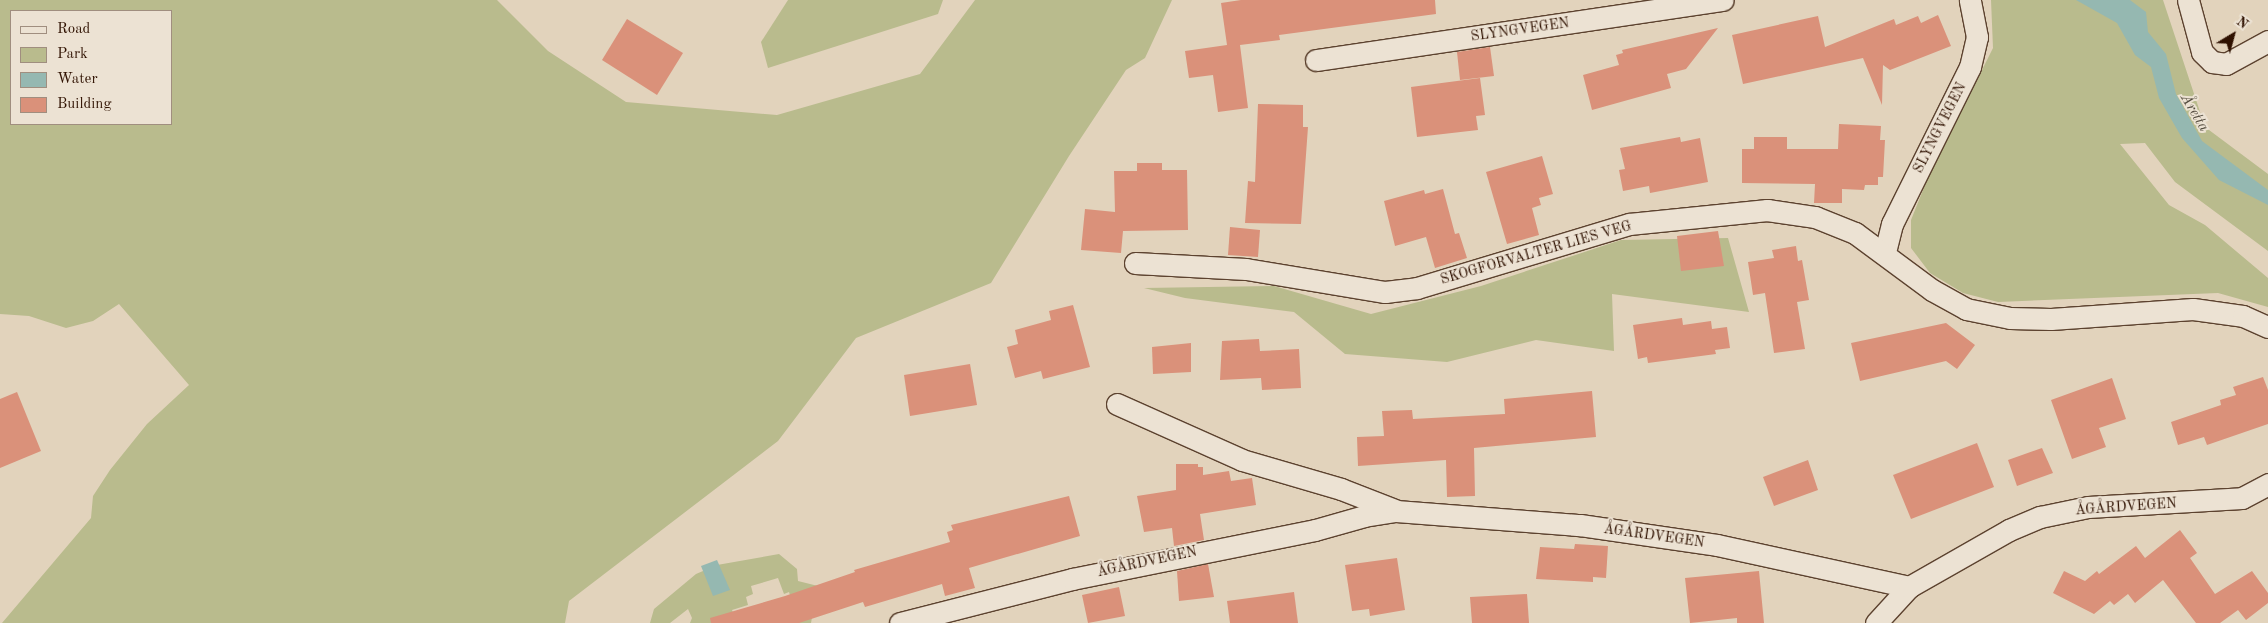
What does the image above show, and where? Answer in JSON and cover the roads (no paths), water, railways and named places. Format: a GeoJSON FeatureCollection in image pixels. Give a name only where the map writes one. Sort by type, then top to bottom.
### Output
{"type":"FeatureCollection","features":[{"type":"Feature","properties":{"kind":"street","name":"SLYNGVEGEN"},"geometry":{"type":"LineString","coordinates":[[1316,60],[1723,0]]}},
{"type":"Feature","properties":{"kind":"street","name":"SLYNGVEGEN"},"geometry":{"type":"LineString","coordinates":[[1885,252],[1892,224],[1970,67],[1977,37],[1970,0]]}},
{"type":"Feature","properties":{"kind":"street"},"geometry":{"type":"LineString","coordinates":[[2188,0],[2202,52],[2212,62],[2226,64],[2268,41]]}},
{"type":"Feature","properties":{"kind":"street","name":"SKOGFORVALTER LIES VEG"},"geometry":{"type":"LineString","coordinates":[[1135,263],[1246,269],[1385,292],[1417,288],[1629,224],[1767,210],[1815,217],[1855,233],[1885,252],[1932,290],[1966,308],[2010,318],[2051,319],[2193,309],[2243,316],[2268,327]]}},
{"type":"Feature","properties":{"kind":"street","name":"ÅGÅRDVEGEN"},"geometry":{"type":"LineString","coordinates":[[1117,404],[1242,460],[1341,490],[1396,510],[1600,528],[1717,545],[1909,587]]}},
{"type":"Feature","properties":{"kind":"street","name":"ÅGÅRDVEGEN"},"geometry":{"type":"LineString","coordinates":[[1876,623],[1909,587],[2009,530],[2040,517],[2088,507],[2242,498],[2268,484]]}},
{"type":"Feature","properties":{"kind":"street","name":"ÅGÅRDVEGEN"},"geometry":{"type":"LineString","coordinates":[[900,623],[1072,579],[1315,530],[1396,510]]}},
{"type":"Feature","properties":{"kind":"water"},"geometry":{"type":"Polygon","coordinates":[[[2076,0],[2130,0],[2146,12],[2148,32],[2166,54],[2176,94],[2202,141],[2268,190],[2268,205],[2219,180],[2182,138],[2159,98],[2151,67],[2135,55],[2117,23],[2076,0]]]}},
{"type":"Feature","properties":{"kind":"water"},"geometry":{"type":"Polygon","coordinates":[[[717,560],[730,590],[713,596],[701,566],[717,560]]]}},
{"type":"Feature","properties":{"kind":"water label","name":"Åretta"},"geometry":{"type":"Point","coordinates":[2194,113]}}]}
